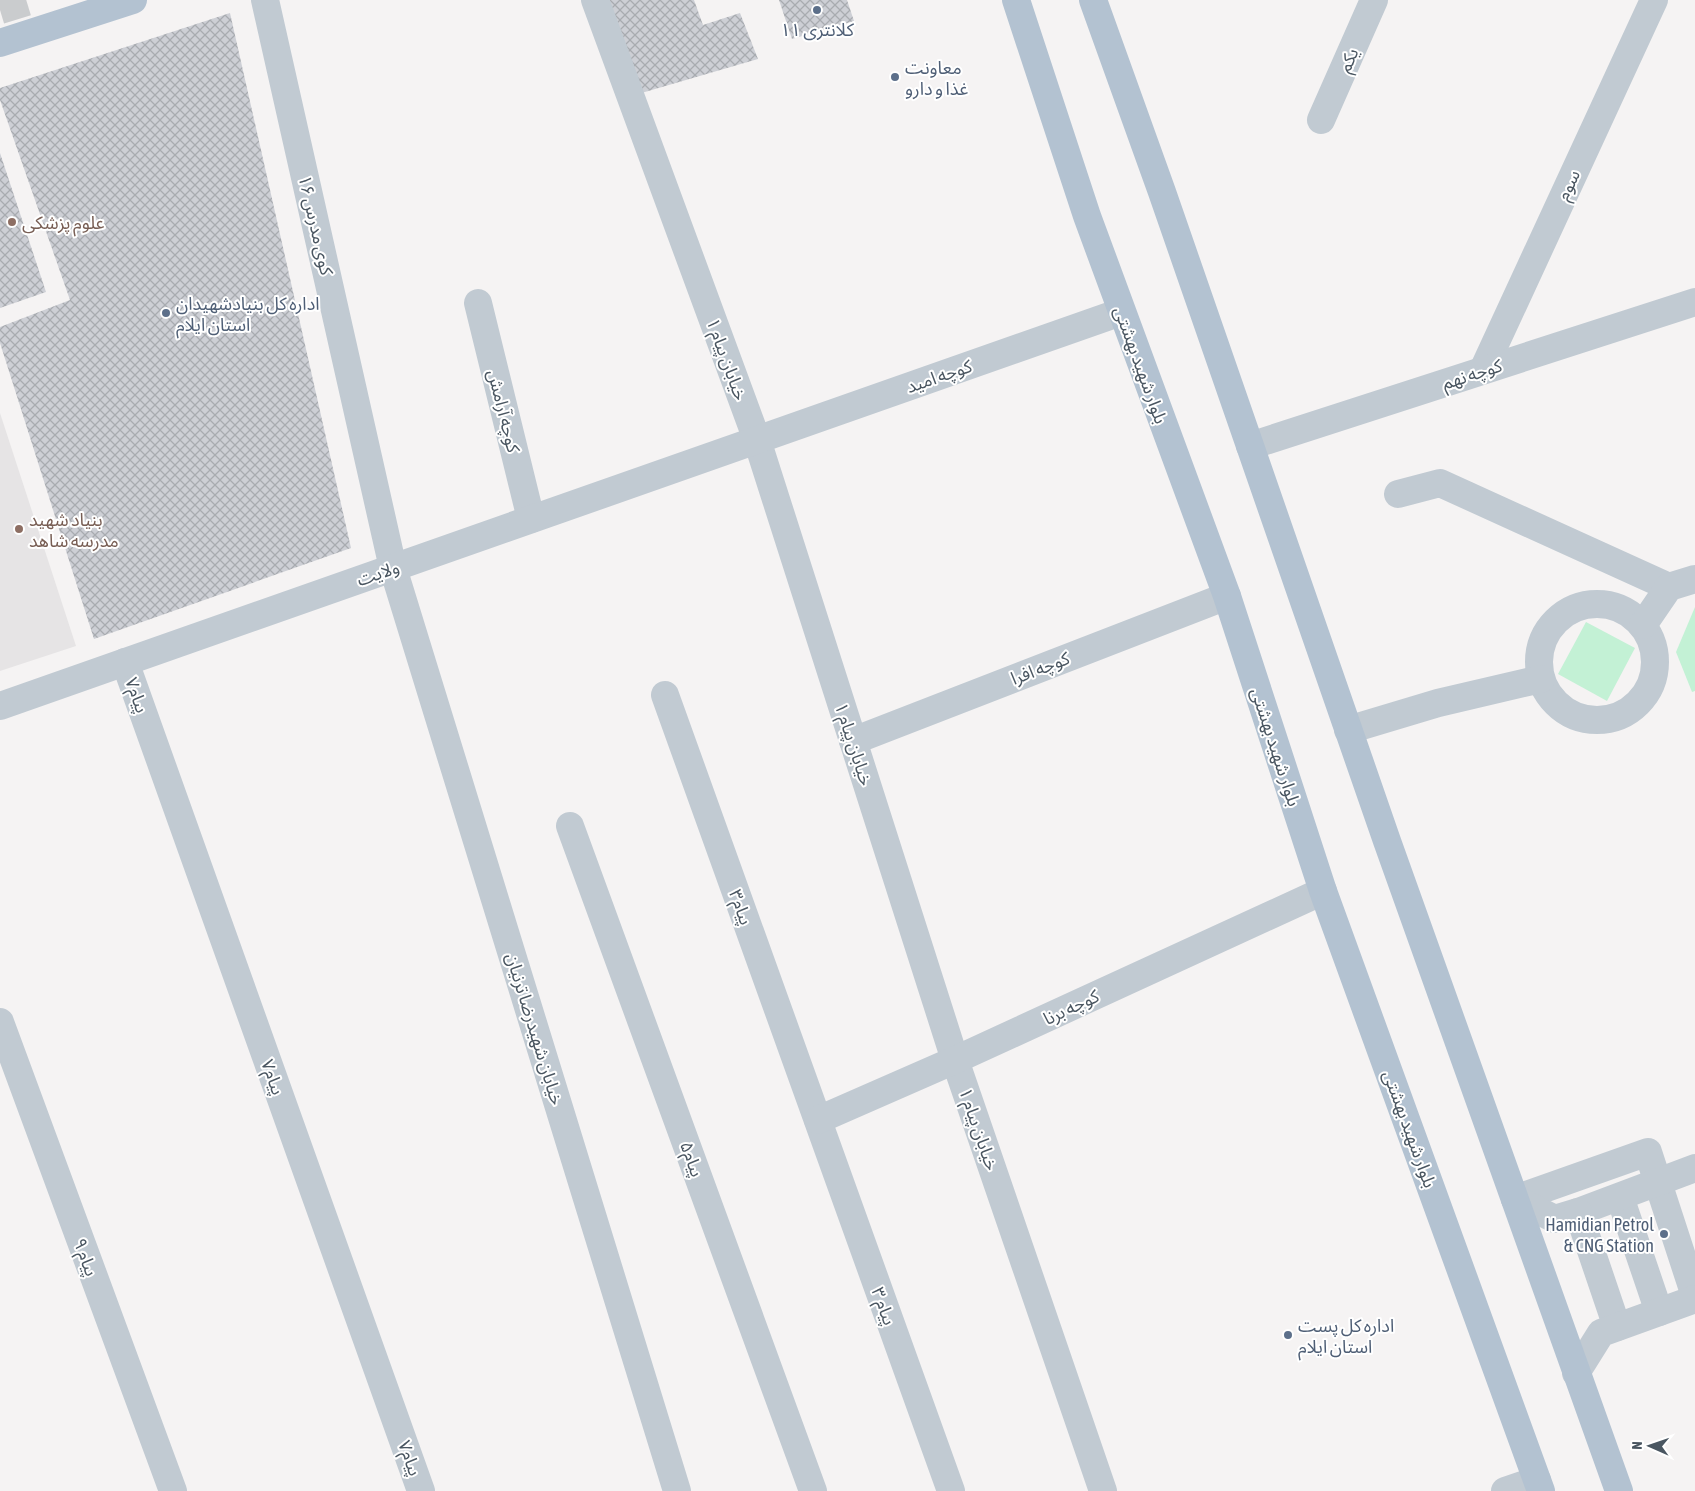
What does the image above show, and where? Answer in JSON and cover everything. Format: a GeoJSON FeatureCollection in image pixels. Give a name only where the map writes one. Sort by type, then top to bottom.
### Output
{"type":"FeatureCollection","features":[{"type":"Feature","properties":{"kind":"main road"},"geometry":{"type":"LineString","coordinates":[[0,44],[133,0]]}},
{"type":"Feature","properties":{"kind":"main road","name":"بلوار شهید بهشتی"},"geometry":{"type":"LineString","coordinates":[[1016,0],[1087,216],[1227,596],[1323,891],[1539,1486]]}},
{"type":"Feature","properties":{"kind":"main road"},"geometry":{"type":"LineString","coordinates":[[1093,0],[1162,192],[1348,730],[1619,1491]]}},
{"type":"Feature","properties":{"kind":"street","name":"کوی مدرس ۱۶"},"geometry":{"type":"LineString","coordinates":[[265,0],[393,568]]}},
{"type":"Feature","properties":{"kind":"street","name":"خیابان پیام ۱"},"geometry":{"type":"LineString","coordinates":[[595,0],[757,440],[955,1060],[1103,1491]]}},
{"type":"Feature","properties":{"kind":"street","name":"یکم"},"geometry":{"type":"LineString","coordinates":[[1321,120],[1374,0]]}},
{"type":"Feature","properties":{"kind":"street","name":"سوم"},"geometry":{"type":"LineString","coordinates":[[1483,370],[1654,0]]}},
{"type":"Feature","properties":{"kind":"street","name":"کوچه نهم"},"geometry":{"type":"LineString","coordinates":[[1250,446],[1695,302]]}},
{"type":"Feature","properties":{"kind":"street","name":"کوچه آرامش"},"geometry":{"type":"LineString","coordinates":[[478,303],[531,519]]}},
{"type":"Feature","properties":{"kind":"street","name":"کوچه امید"},"geometry":{"type":"LineString","coordinates":[[757,440],[1122,312]]}},
{"type":"Feature","properties":{"kind":"street","name":"ولایت"},"geometry":{"type":"LineString","coordinates":[[0,706],[757,440]]}},
{"type":"Feature","properties":{"kind":"street"},"geometry":{"type":"LineString","coordinates":[[1398,494],[1440,483],[1669,587]]}},
{"type":"Feature","properties":{"kind":"street","name":"خیابان شهیدرضا ترنیان"},"geometry":{"type":"LineString","coordinates":[[393,568],[677,1491]]}},
{"type":"Feature","properties":{"kind":"street"},"geometry":{"type":"LineString","coordinates":[[1643,625],[1669,587],[1695,579]]}},
{"type":"Feature","properties":{"kind":"street","name":"کوچه افرا"},"geometry":{"type":"LineString","coordinates":[[853,741],[1227,596]]}},
{"type":"Feature","properties":{"kind":"street"},"geometry":{"type":"LineString","coordinates":[[1589,604],[1609,604],[1627,612],[1643,625],[1652,642],[1656,662],[1653,680],[1644,697],[1631,710],[1614,718],[1596,721],[1578,718],[1562,709],[1549,696],[1541,679],[1538,659],[1543,639],[1553,623],[1570,610],[1589,604]]}},
{"type":"Feature","properties":{"kind":"street","name":"پیام۷"},"geometry":{"type":"LineString","coordinates":[[125,662],[421,1491]]}},
{"type":"Feature","properties":{"kind":"street"},"geometry":{"type":"LineString","coordinates":[[1348,730],[1438,703],[1541,679]]}},
{"type":"Feature","properties":{"kind":"street","name":"پیام۳"},"geometry":{"type":"LineString","coordinates":[[665,695],[818,1120]]}},
{"type":"Feature","properties":{"kind":"street","name":"پیام۵"},"geometry":{"type":"LineString","coordinates":[[570,826],[814,1491]]}},
{"type":"Feature","properties":{"kind":"street","name":"کوچه برنا"},"geometry":{"type":"LineString","coordinates":[[818,1120],[955,1060],[1323,891]]}},
{"type":"Feature","properties":{"kind":"street","name":"پیام ۹"},"geometry":{"type":"LineString","coordinates":[[0,1022],[173,1491]]}},
{"type":"Feature","properties":{"kind":"street","name":"پیام ۳"},"geometry":{"type":"LineString","coordinates":[[818,1120],[950,1491]]}},
{"type":"Feature","properties":{"kind":"street"},"geometry":{"type":"LineString","coordinates":[[1515,1200],[1648,1152],[1659,1182],[1695,1298],[1601,1333],[1576,1373]]}},
{"type":"Feature","properties":{"kind":"street"},"geometry":{"type":"LineString","coordinates":[[1515,1200],[1555,1219],[1620,1197],[1695,1168]]}},
{"type":"Feature","properties":{"kind":"street"},"geometry":{"type":"LineString","coordinates":[[1620,1197],[1659,1312]]}},
{"type":"Feature","properties":{"kind":"street"},"geometry":{"type":"LineString","coordinates":[[1578,1212],[1617,1327]]}},
{"type":"Feature","properties":{"kind":"street"},"geometry":{"type":"LineString","coordinates":[[1505,1491],[1539,1486]]}},
{"type":"Feature","properties":{"kind":"shaded area","name":"بنیاد شهید مدرسه شاهد"},"geometry":{"type":"Polygon","coordinates":[[[0,413],[76,646],[0,671],[0,413]]]}},
{"type":"Feature","properties":{"kind":"green space"},"geometry":{"type":"Polygon","coordinates":[[[1695,607],[1695,691],[1692,692],[1676,652],[1695,607]]]}},
{"type":"Feature","properties":{"kind":"green space"},"geometry":{"type":"Polygon","coordinates":[[[1586,622],[1635,648],[1607,701],[1558,674],[1586,622]]]}},
{"type":"Feature","properties":{"kind":"building"},"geometry":{"type":"Polygon","coordinates":[[[609,0],[694,0],[703,25],[740,13],[758,59],[638,94],[609,0]]]}},
{"type":"Feature","properties":{"kind":"building","name":"کلانتری ۱۱"},"geometry":{"type":"Polygon","coordinates":[[[779,0],[847,0],[854,21],[792,39],[779,0]]]}},
{"type":"Feature","properties":{"kind":"building","name":"اداره کل بنیادشهیدان استان ایلام"},"geometry":{"type":"Polygon","coordinates":[[[230,13],[351,548],[94,639],[0,343],[0,327],[70,300],[0,100],[0,88],[230,13]]]}},
{"type":"Feature","properties":{"kind":"building","name":"علوم پزشکی"},"geometry":{"type":"Polygon","coordinates":[[[0,153],[46,292],[0,308],[0,153]]]}},
{"type":"Feature","properties":{"kind":"tunnel"},"geometry":{"type":"LineString","coordinates":[[0,10],[33,0]]}},
{"type":"Feature","properties":{"kind":"place","name":"کلانتری ۱۱"},"geometry":{"type":"Point","coordinates":[817,10]}},
{"type":"Feature","properties":{"kind":"place","name":"معاونت غذا و دارو"},"geometry":{"type":"Point","coordinates":[895,77]}},
{"type":"Feature","properties":{"kind":"place","name":"علوم پزشکی"},"geometry":{"type":"Point","coordinates":[12,222]}},
{"type":"Feature","properties":{"kind":"place","name":"اداره کل بنیادشهیدان استان ایلام"},"geometry":{"type":"Point","coordinates":[166,313]}},
{"type":"Feature","properties":{"kind":"place","name":"بنیاد شهید مدرسه شاهد"},"geometry":{"type":"Point","coordinates":[19,529]}},
{"type":"Feature","properties":{"kind":"place","name":"Hamidian Petrol & CNG Station"},"geometry":{"type":"Point","coordinates":[1664,1234]}},
{"type":"Feature","properties":{"kind":"place","name":"اداره کل پست استان ایلام"},"geometry":{"type":"Point","coordinates":[1288,1335]}}]}
